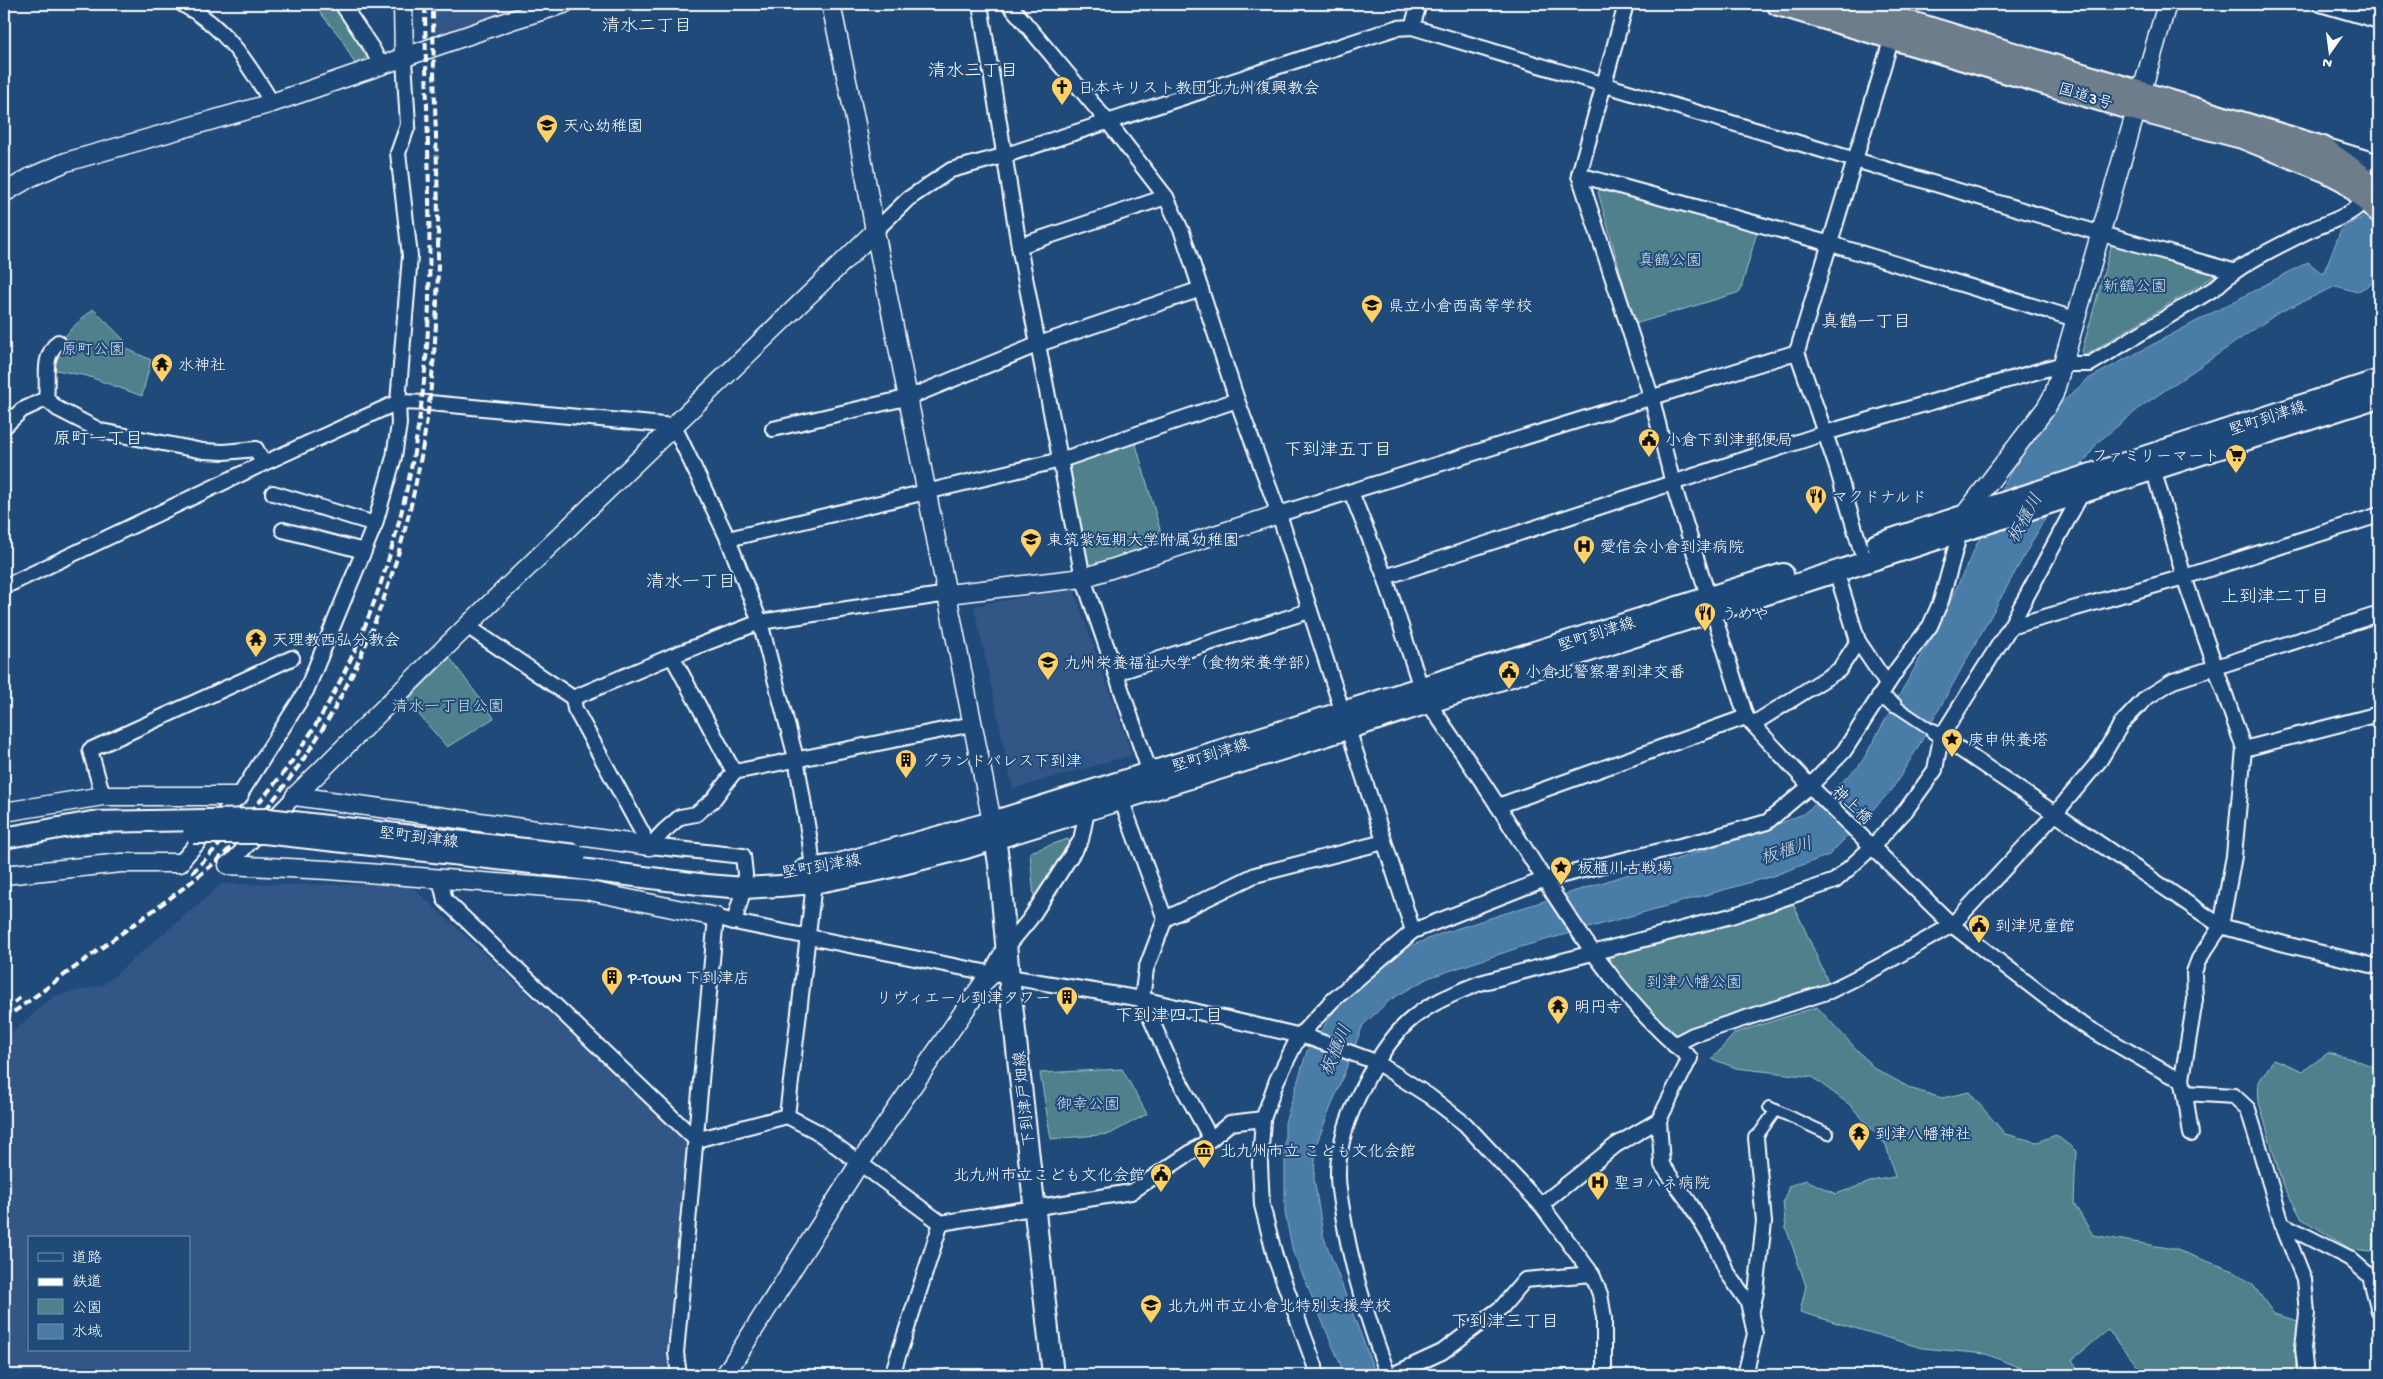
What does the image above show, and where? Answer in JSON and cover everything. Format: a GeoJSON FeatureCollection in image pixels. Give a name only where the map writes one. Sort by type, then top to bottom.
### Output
{"type":"FeatureCollection","features":[{"type":"Feature","properties":{"kind":"highway","name":"国道3号"},"geometry":{"type":"LineString","coordinates":[[1778,4],[1897,20]]}},
{"type":"Feature","properties":{"kind":"highway","name":"国道3号"},"geometry":{"type":"LineString","coordinates":[[1848,4],[2242,137],[2327,171],[2346,181],[2377,184]]}},
{"type":"Feature","properties":{"kind":"highway","name":"国道3号"},"geometry":{"type":"LineString","coordinates":[[2139,101],[2323,148],[2377,184]]}},
{"type":"Feature","properties":{"kind":"main road","name":"堅町到津線"},"geometry":{"type":"LineString","coordinates":[[994,831],[1087,811],[1424,695],[1710,605],[1836,571],[1970,521],[2152,462],[2379,380]]}},
{"type":"Feature","properties":{"kind":"main road","name":"堅町到津線"},"geometry":{"type":"LineString","coordinates":[[2152,462],[2379,398]]}},
{"type":"Feature","properties":{"kind":"main road","name":"堅町到津線"},"geometry":{"type":"LineString","coordinates":[[1710,605],[1861,550],[1970,521],[2064,499],[2084,484]]}},
{"type":"Feature","properties":{"kind":"main road","name":"堅町到津線"},"geometry":{"type":"LineString","coordinates":[[4,850],[94,835],[264,833],[709,872],[744,881],[879,870],[994,831],[1150,773],[1344,721]]}},
{"type":"Feature","properties":{"kind":"main road","name":"堅町到津線"},"geometry":{"type":"LineString","coordinates":[[4,838],[92,822],[268,819],[574,861]]}},
{"type":"Feature","properties":{"kind":"main road","name":"下到津戸畑線"},"geometry":{"type":"LineString","coordinates":[[994,831],[1007,948],[1001,975],[1035,1209],[1053,1375]]}},
{"type":"Feature","properties":{"kind":"street"},"geometry":{"type":"LineString","coordinates":[[342,4],[374,50],[381,66]]}},
{"type":"Feature","properties":{"kind":"street"},"geometry":{"type":"LineString","coordinates":[[4,875],[121,863],[180,863],[239,796],[306,691],[375,524],[394,457],[400,424],[398,402],[410,256],[398,153],[408,125],[403,4]]}},
{"type":"Feature","properties":{"kind":"street"},"geometry":{"type":"LineString","coordinates":[[4,193],[32,177],[66,162],[272,103],[404,59],[512,20],[564,4]]}},
{"type":"Feature","properties":{"kind":"street"},"geometry":{"type":"LineString","coordinates":[[830,4],[856,124],[875,231],[910,397],[994,831]]}},
{"type":"Feature","properties":{"kind":"street"},"geometry":{"type":"LineString","coordinates":[[980,4],[1019,246],[1083,578],[1150,773]]}},
{"type":"Feature","properties":{"kind":"street"},"geometry":{"type":"LineString","coordinates":[[1009,4],[1108,122],[1166,197],[1182,232],[1237,400],[1279,514],[1413,931]]}},
{"type":"Feature","properties":{"kind":"street"},"geometry":{"type":"LineString","coordinates":[[1412,27],[1418,4]]}},
{"type":"Feature","properties":{"kind":"street"},"geometry":{"type":"LineString","coordinates":[[1626,4],[1579,175],[1652,399],[1673,484],[1710,605],[1749,720]]}},
{"type":"Feature","properties":{"kind":"street"},"geometry":{"type":"LineString","coordinates":[[1316,1375],[1276,1260],[1262,1204],[1260,1164],[1263,1119],[1277,1080],[1305,1037],[1332,1001],[1413,931],[1546,885],[1767,822],[1810,786],[1844,751],[1887,684],[1930,626],[1970,521],[2054,394],[2102,234],[2167,4]]}},
{"type":"Feature","properties":{"kind":"street"},"geometry":{"type":"LineString","coordinates":[[2320,4],[2379,21]]}},
{"type":"Feature","properties":{"kind":"street"},"geometry":{"type":"LineString","coordinates":[[190,5],[223,32],[242,54],[272,103]]}},
{"type":"Feature","properties":{"kind":"street"},"geometry":{"type":"LineString","coordinates":[[1861,550],[1797,352],[1897,20]]}},
{"type":"Feature","properties":{"kind":"street"},"geometry":{"type":"LineString","coordinates":[[228,865],[467,626],[908,199],[951,170],[1003,156],[1396,28],[1412,27],[1856,161],[2233,271]]}},
{"type":"Feature","properties":{"kind":"street"},"geometry":{"type":"LineString","coordinates":[[1579,175],[1831,244],[2075,319]]}},
{"type":"Feature","properties":{"kind":"street"},"geometry":{"type":"LineString","coordinates":[[1385,578],[1824,433],[2063,364],[2090,364],[2216,288],[2233,271],[2307,232],[2356,209],[2377,184]]}},
{"type":"Feature","properties":{"kind":"street"},"geometry":{"type":"LineString","coordinates":[[1019,246],[1166,197]]}},
{"type":"Feature","properties":{"kind":"street"},"geometry":{"type":"LineString","coordinates":[[773,429],[910,397],[1039,344],[1201,289]]}},
{"type":"Feature","properties":{"kind":"street"},"geometry":{"type":"LineString","coordinates":[[46,399],[47,360],[49,353],[58,342]]}},
{"type":"Feature","properties":{"kind":"street"},"geometry":{"type":"LineString","coordinates":[[573,698],[672,656],[760,622],[948,594],[1083,578],[1279,514],[1652,399],[1797,352]]}},
{"type":"Feature","properties":{"kind":"street"},"geometry":{"type":"LineString","coordinates":[[46,399],[58,408],[101,431],[203,451],[256,449],[261,459],[260,464]]}},
{"type":"Feature","properties":{"kind":"street"},"geometry":{"type":"LineString","coordinates":[[4,427],[22,410],[46,399]]}},
{"type":"Feature","properties":{"kind":"street"},"geometry":{"type":"LineString","coordinates":[[728,539],[928,490],[1061,460],[1237,400]]}},
{"type":"Feature","properties":{"kind":"street"},"geometry":{"type":"LineString","coordinates":[[4,587],[260,464],[398,402],[430,403],[674,426]]}},
{"type":"Feature","properties":{"kind":"street"},"geometry":{"type":"LineString","coordinates":[[674,426],[728,539],[760,622],[796,758],[814,876],[787,1116]]}},
{"type":"Feature","properties":{"kind":"street"},"geometry":{"type":"LineString","coordinates":[[2152,462],[2184,577],[2244,749],[2234,856],[2221,926],[2199,959],[2194,972],[2195,1000],[2182,1079],[2192,1134]]}},
{"type":"Feature","properties":{"kind":"street"},"geometry":{"type":"LineString","coordinates":[[1388,1375],[1363,1307],[1345,1230],[1338,1187],[1338,1160],[1345,1129],[1355,1100],[1376,1062],[1396,1033],[1417,1013],[1446,997],[1480,983],[1589,948],[1731,916],[1835,881],[1872,847],[1906,810],[1935,770],[1937,734],[2010,627],[2084,484]]}},
{"type":"Feature","properties":{"kind":"street"},"geometry":{"type":"LineString","coordinates":[[1352,492],[1385,578],[1424,695],[1498,806],[1546,885],[1589,948],[1653,1026],[1690,1058],[1659,1120],[1662,1165],[1689,1202],[1716,1247],[1727,1272],[1748,1302],[1755,1334],[1745,1375]]}},
{"type":"Feature","properties":{"kind":"street"},"geometry":{"type":"LineString","coordinates":[[273,493],[375,524]]}},
{"type":"Feature","properties":{"kind":"street"},"geometry":{"type":"LineString","coordinates":[[2010,627],[2184,577],[2379,515]]}},
{"type":"Feature","properties":{"kind":"street"},"geometry":{"type":"LineString","coordinates":[[283,530],[364,551]]}},
{"type":"Feature","properties":{"kind":"street"},"geometry":{"type":"LineString","coordinates":[[1836,571],[1858,641],[1887,684]]}},
{"type":"Feature","properties":{"kind":"street"},"geometry":{"type":"LineString","coordinates":[[1116,673],[1309,611]]}},
{"type":"Feature","properties":{"kind":"street"},"geometry":{"type":"LineString","coordinates":[[1674,1045],[1693,1035],[1830,991],[1880,966],[1952,925],[2055,814],[2100,760],[2122,723],[2146,698],[2173,681],[2379,614]]}},
{"type":"Feature","properties":{"kind":"street"},"geometry":{"type":"LineString","coordinates":[[467,626],[573,698],[575,709],[643,834],[647,846]]}},
{"type":"Feature","properties":{"kind":"street"},"geometry":{"type":"LineString","coordinates":[[1498,806],[1749,720],[1839,670],[1858,641]]}},
{"type":"Feature","properties":{"kind":"street"},"geometry":{"type":"LineString","coordinates":[[672,656],[734,772]]}},
{"type":"Feature","properties":{"kind":"street"},"geometry":{"type":"LineString","coordinates":[[103,796],[90,750],[292,658]]}},
{"type":"Feature","properties":{"kind":"street"},"geometry":{"type":"LineString","coordinates":[[1879,696],[2221,926],[2281,943],[2379,966]]}},
{"type":"Feature","properties":{"kind":"street"},"geometry":{"type":"LineString","coordinates":[[2244,749],[2379,714]]}},
{"type":"Feature","properties":{"kind":"street","name":"神上橋"},"geometry":{"type":"LineString","coordinates":[[1749,720],[1810,786],[1952,925],[2078,1022],[2168,1074],[2182,1079]]}},
{"type":"Feature","properties":{"kind":"street"},"geometry":{"type":"LineString","coordinates":[[647,846],[680,817],[696,814],[713,800],[734,772],[796,758],[973,724]]}},
{"type":"Feature","properties":{"kind":"street"},"geometry":{"type":"LineString","coordinates":[[4,812],[103,796],[239,796]]}},
{"type":"Feature","properties":{"kind":"street"},"geometry":{"type":"LineString","coordinates":[[295,796],[647,846],[743,856],[744,881],[734,922]]}},
{"type":"Feature","properties":{"kind":"street"},"geometry":{"type":"LineString","coordinates":[[1121,799],[1166,919]]}},
{"type":"Feature","properties":{"kind":"street"},"geometry":{"type":"LineString","coordinates":[[1007,948],[1030,919],[1081,840],[1087,811]]}},
{"type":"Feature","properties":{"kind":"street"},"geometry":{"type":"LineString","coordinates":[[1212,1139],[1174,1071],[1142,999],[1146,969],[1166,919],[1255,875],[1384,842]]}},
{"type":"Feature","properties":{"kind":"street"},"geometry":{"type":"LineString","coordinates":[[228,865],[328,870],[585,890],[734,922],[1001,975],[1142,999],[1305,1037],[1376,1062],[1430,1096],[1465,1124],[1541,1205],[1592,1274],[1600,1294],[1604,1318],[1604,1375]]}},
{"type":"Feature","properties":{"kind":"street"},"geometry":{"type":"LineString","coordinates":[[440,879],[445,900],[696,1140]]}},
{"type":"Feature","properties":{"kind":"street"},"geometry":{"type":"LineString","coordinates":[[679,1375],[676,1353],[716,917]]}},
{"type":"Feature","properties":{"kind":"street"},"geometry":{"type":"LineString","coordinates":[[725,1375],[859,1164],[984,982],[1001,975]]}},
{"type":"Feature","properties":{"kind":"street"},"geometry":{"type":"LineString","coordinates":[[2185,1093],[2234,1096],[2248,1110],[2282,1224],[2304,1279],[2307,1313],[2303,1348],[2306,1375]]}},
{"type":"Feature","properties":{"kind":"street"},"geometry":{"type":"LineString","coordinates":[[1751,1315],[1756,1292],[1764,1222],[1756,1138],[1772,1109],[1828,1134]]}},
{"type":"Feature","properties":{"kind":"street"},"geometry":{"type":"LineString","coordinates":[[696,1140],[787,1116],[816,1131],[941,1223],[1131,1192],[1212,1139],[1230,1124],[1263,1119]]}},
{"type":"Feature","properties":{"kind":"street"},"geometry":{"type":"LineString","coordinates":[[1541,1205],[1616,1145],[1659,1120]]}},
{"type":"Feature","properties":{"kind":"street"},"geometry":{"type":"LineString","coordinates":[[892,1375],[941,1223]]}},
{"type":"Feature","properties":{"kind":"street"},"geometry":{"type":"LineString","coordinates":[[2282,1224],[2349,1258],[2375,1275],[2379,1311]]}},
{"type":"Feature","properties":{"kind":"street"},"geometry":{"type":"LineString","coordinates":[[1392,1375],[1442,1352],[1502,1307],[1525,1280],[1592,1274]]}},
{"type":"Feature","properties":{"kind":"shaded area"},"geometry":{"type":"Polygon","coordinates":[[[434,4],[573,4],[433,38],[434,4]]]}},
{"type":"Feature","properties":{"kind":"shaded area","name":"九州栄養福祉大学（食物栄養学部）"},"geometry":{"type":"Polygon","coordinates":[[[1073,588],[1132,755],[1013,789],[974,606],[1073,588]]]}},
{"type":"Feature","properties":{"kind":"shaded area"},"geometry":{"type":"Polygon","coordinates":[[[222,884],[410,885],[688,1141],[670,1375],[4,1375],[4,1039],[54,996],[103,985],[222,884]]]}},
{"type":"Feature","properties":{"kind":"green space"},"geometry":{"type":"Polygon","coordinates":[[[313,4],[333,4],[349,22],[367,57],[355,64],[341,38],[313,4]]]}},
{"type":"Feature","properties":{"kind":"green space","name":"真鶴公園"},"geometry":{"type":"Polygon","coordinates":[[[1605,186],[1757,232],[1740,292],[1635,324],[1598,192],[1605,186]]]}},
{"type":"Feature","properties":{"kind":"green space","name":"新鶴公園"},"geometry":{"type":"Polygon","coordinates":[[[2112,243],[2216,275],[2086,355],[2081,355],[2112,243]]]}},
{"type":"Feature","properties":{"kind":"green space","name":"原町公園"},"geometry":{"type":"Polygon","coordinates":[[[93,309],[125,341],[123,347],[151,360],[142,396],[87,376],[51,369],[52,353],[71,329],[93,309]]]}},
{"type":"Feature","properties":{"kind":"green space"},"geometry":{"type":"Polygon","coordinates":[[[1133,434],[1165,547],[1084,574],[1064,455],[1133,434]]]}},
{"type":"Feature","properties":{"kind":"green space","name":"清水一丁目公園"},"geometry":{"type":"Polygon","coordinates":[[[450,658],[494,718],[447,747],[407,701],[450,658]]]}},
{"type":"Feature","properties":{"kind":"green space"},"geometry":{"type":"Polygon","coordinates":[[[1068,839],[1071,844],[1034,898],[1030,852],[1068,839]]]}},
{"type":"Feature","properties":{"kind":"green space","name":"到津八幡公園"},"geometry":{"type":"Polygon","coordinates":[[[1792,901],[1829,984],[1752,1012],[1677,1035],[1670,1033],[1606,959],[1613,952],[1792,901]]]}},
{"type":"Feature","properties":{"kind":"green space"},"geometry":{"type":"Polygon","coordinates":[[[1817,1007],[1874,1068],[1912,1089],[1942,1098],[1969,1092],[2005,1134],[2037,1142],[2056,1135],[2076,1151],[2074,1204],[2093,1235],[2174,1249],[2234,1271],[2253,1285],[2274,1314],[2298,1321],[2295,1375],[2145,1375],[2108,1330],[2072,1360],[2082,1375],[2025,1375],[2025,1370],[1986,1354],[1922,1348],[1800,1312],[1806,1286],[1786,1228],[1783,1203],[1789,1186],[1806,1180],[1836,1194],[1876,1180],[1895,1177],[1886,1145],[1850,1105],[1812,1077],[1736,1068],[1712,1059],[1735,1033],[1817,1007]]]}},
{"type":"Feature","properties":{"kind":"green space"},"geometry":{"type":"Polygon","coordinates":[[[2328,1053],[2356,1060],[2379,1069],[2379,1243],[2370,1252],[2352,1250],[2302,1219],[2282,1183],[2259,1102],[2258,1083],[2274,1059],[2303,1071],[2328,1053]]]}},
{"type":"Feature","properties":{"kind":"green space","name":"御幸公園"},"geometry":{"type":"Polygon","coordinates":[[[1122,1069],[1147,1114],[1110,1134],[1051,1139],[1040,1073],[1122,1069]]]}},
{"type":"Feature","properties":{"kind":"water","name":"板櫃川"},"geometry":{"type":"Polygon","coordinates":[[[2379,208],[2379,279],[2357,292],[2336,286],[2278,313],[2142,406],[2098,442],[2044,520],[1918,747],[1891,791],[1829,855],[1773,876],[1524,946],[1428,978],[1390,1000],[1363,1025],[1316,1145],[1314,1178],[1323,1235],[1376,1375],[1345,1375],[1293,1252],[1285,1213],[1285,1123],[1307,1051],[1337,1007],[1361,983],[1408,947],[1443,933],[1749,836],[1803,814],[1860,765],[1938,627],[2016,461],[2059,405],[2088,379],[2308,262],[2323,274],[2342,228],[2379,208]]]}},
{"type":"Feature","properties":{"kind":"railway"},"geometry":{"type":"LineString","coordinates":[[192,873],[266,794],[305,742],[334,693],[359,640],[380,586],[397,529],[410,472],[420,414],[426,357],[429,300],[429,226],[425,4]]}},
{"type":"Feature","properties":{"kind":"railway"},"geometry":{"type":"LineString","coordinates":[[4,1019],[161,905],[215,863],[239,839],[287,783],[327,722],[360,657],[387,589],[408,518],[423,446],[432,373],[438,263],[433,4]]}},
{"type":"Feature","properties":{"kind":"railway"},"geometry":{"type":"LineString","coordinates":[[4,1010],[20,998]]}},
{"type":"Feature","properties":{"kind":"place","name":"日本キリスト教団北九州復興教会"},"geometry":{"type":"Point","coordinates":[1062,106]}},
{"type":"Feature","properties":{"kind":"place","name":"天心幼稚園"},"geometry":{"type":"Point","coordinates":[547,144]}},
{"type":"Feature","properties":{"kind":"place","name":"県立小倉西高等学校"},"geometry":{"type":"Point","coordinates":[1372,324]}},
{"type":"Feature","properties":{"kind":"place","name":"水神社"},"geometry":{"type":"Point","coordinates":[162,383]}},
{"type":"Feature","properties":{"kind":"place","name":"小倉下到津郵便局"},"geometry":{"type":"Point","coordinates":[1649,458]}},
{"type":"Feature","properties":{"kind":"place","name":"ファミリーマート"},"geometry":{"type":"Point","coordinates":[2236,474]}},
{"type":"Feature","properties":{"kind":"place","name":"マクドナルド"},"geometry":{"type":"Point","coordinates":[1816,515]}},
{"type":"Feature","properties":{"kind":"place","name":"東筑紫短期大学附属幼稚園"},"geometry":{"type":"Point","coordinates":[1031,558]}},
{"type":"Feature","properties":{"kind":"place","name":"愛信会小倉到津病院"},"geometry":{"type":"Point","coordinates":[1584,565]}},
{"type":"Feature","properties":{"kind":"place","name":"うめや"},"geometry":{"type":"Point","coordinates":[1705,632]}},
{"type":"Feature","properties":{"kind":"place","name":"天理教西弘分教会"},"geometry":{"type":"Point","coordinates":[256,658]}},
{"type":"Feature","properties":{"kind":"place","name":"九州栄養福祉大学（食物栄養学部）"},"geometry":{"type":"Point","coordinates":[1048,681]}},
{"type":"Feature","properties":{"kind":"place","name":"小倉北警察署到津交番"},"geometry":{"type":"Point","coordinates":[1509,690]}},
{"type":"Feature","properties":{"kind":"place","name":"庚申供養塔"},"geometry":{"type":"Point","coordinates":[1952,758]}},
{"type":"Feature","properties":{"kind":"place","name":"グランドパレス下到津"},"geometry":{"type":"Point","coordinates":[906,779]}},
{"type":"Feature","properties":{"kind":"place","name":"板櫃川古戦場"},"geometry":{"type":"Point","coordinates":[1561,886]}},
{"type":"Feature","properties":{"kind":"place","name":"到津児童館"},"geometry":{"type":"Point","coordinates":[1979,944]}},
{"type":"Feature","properties":{"kind":"place","name":"P-TOWN 下到津店"},"geometry":{"type":"Point","coordinates":[612,996]}},
{"type":"Feature","properties":{"kind":"place","name":"リヴィエール到津タワー"},"geometry":{"type":"Point","coordinates":[1067,1016]}},
{"type":"Feature","properties":{"kind":"place","name":"明円寺"},"geometry":{"type":"Point","coordinates":[1558,1025]}},
{"type":"Feature","properties":{"kind":"place","name":"到津八幡神社"},"geometry":{"type":"Point","coordinates":[1859,1152]}},
{"type":"Feature","properties":{"kind":"place","name":"北九州市立 こども文化会館"},"geometry":{"type":"Point","coordinates":[1204,1169]}},
{"type":"Feature","properties":{"kind":"place","name":"北九州市立こども文化会館"},"geometry":{"type":"Point","coordinates":[1161,1193]}},
{"type":"Feature","properties":{"kind":"place","name":"聖ヨハネ病院"},"geometry":{"type":"Point","coordinates":[1598,1201]}},
{"type":"Feature","properties":{"kind":"place","name":"北九州市立小倉北特別支援学校"},"geometry":{"type":"Point","coordinates":[1151,1324]}},
{"type":"Feature","properties":{"kind":"district","name":"清水二丁目"},"geometry":{"type":"Point","coordinates":[647,25]}},
{"type":"Feature","properties":{"kind":"district","name":"清水三丁目"},"geometry":{"type":"Point","coordinates":[973,70]}},
{"type":"Feature","properties":{"kind":"district","name":"真鶴一丁目"},"geometry":{"type":"Point","coordinates":[1866,321]}},
{"type":"Feature","properties":{"kind":"district","name":"原町一丁目"},"geometry":{"type":"Point","coordinates":[98,438]}},
{"type":"Feature","properties":{"kind":"district","name":"下到津五丁目"},"geometry":{"type":"Point","coordinates":[1338,449]}},
{"type":"Feature","properties":{"kind":"district","name":"清水一丁目"},"geometry":{"type":"Point","coordinates":[691,581]}},
{"type":"Feature","properties":{"kind":"district","name":"上到津二丁目"},"geometry":{"type":"Point","coordinates":[2275,596]}},
{"type":"Feature","properties":{"kind":"district","name":"下到津四丁目"},"geometry":{"type":"Point","coordinates":[1169,1015]}},
{"type":"Feature","properties":{"kind":"district","name":"下到津三丁目"},"geometry":{"type":"Point","coordinates":[1505,1321]}}]}
